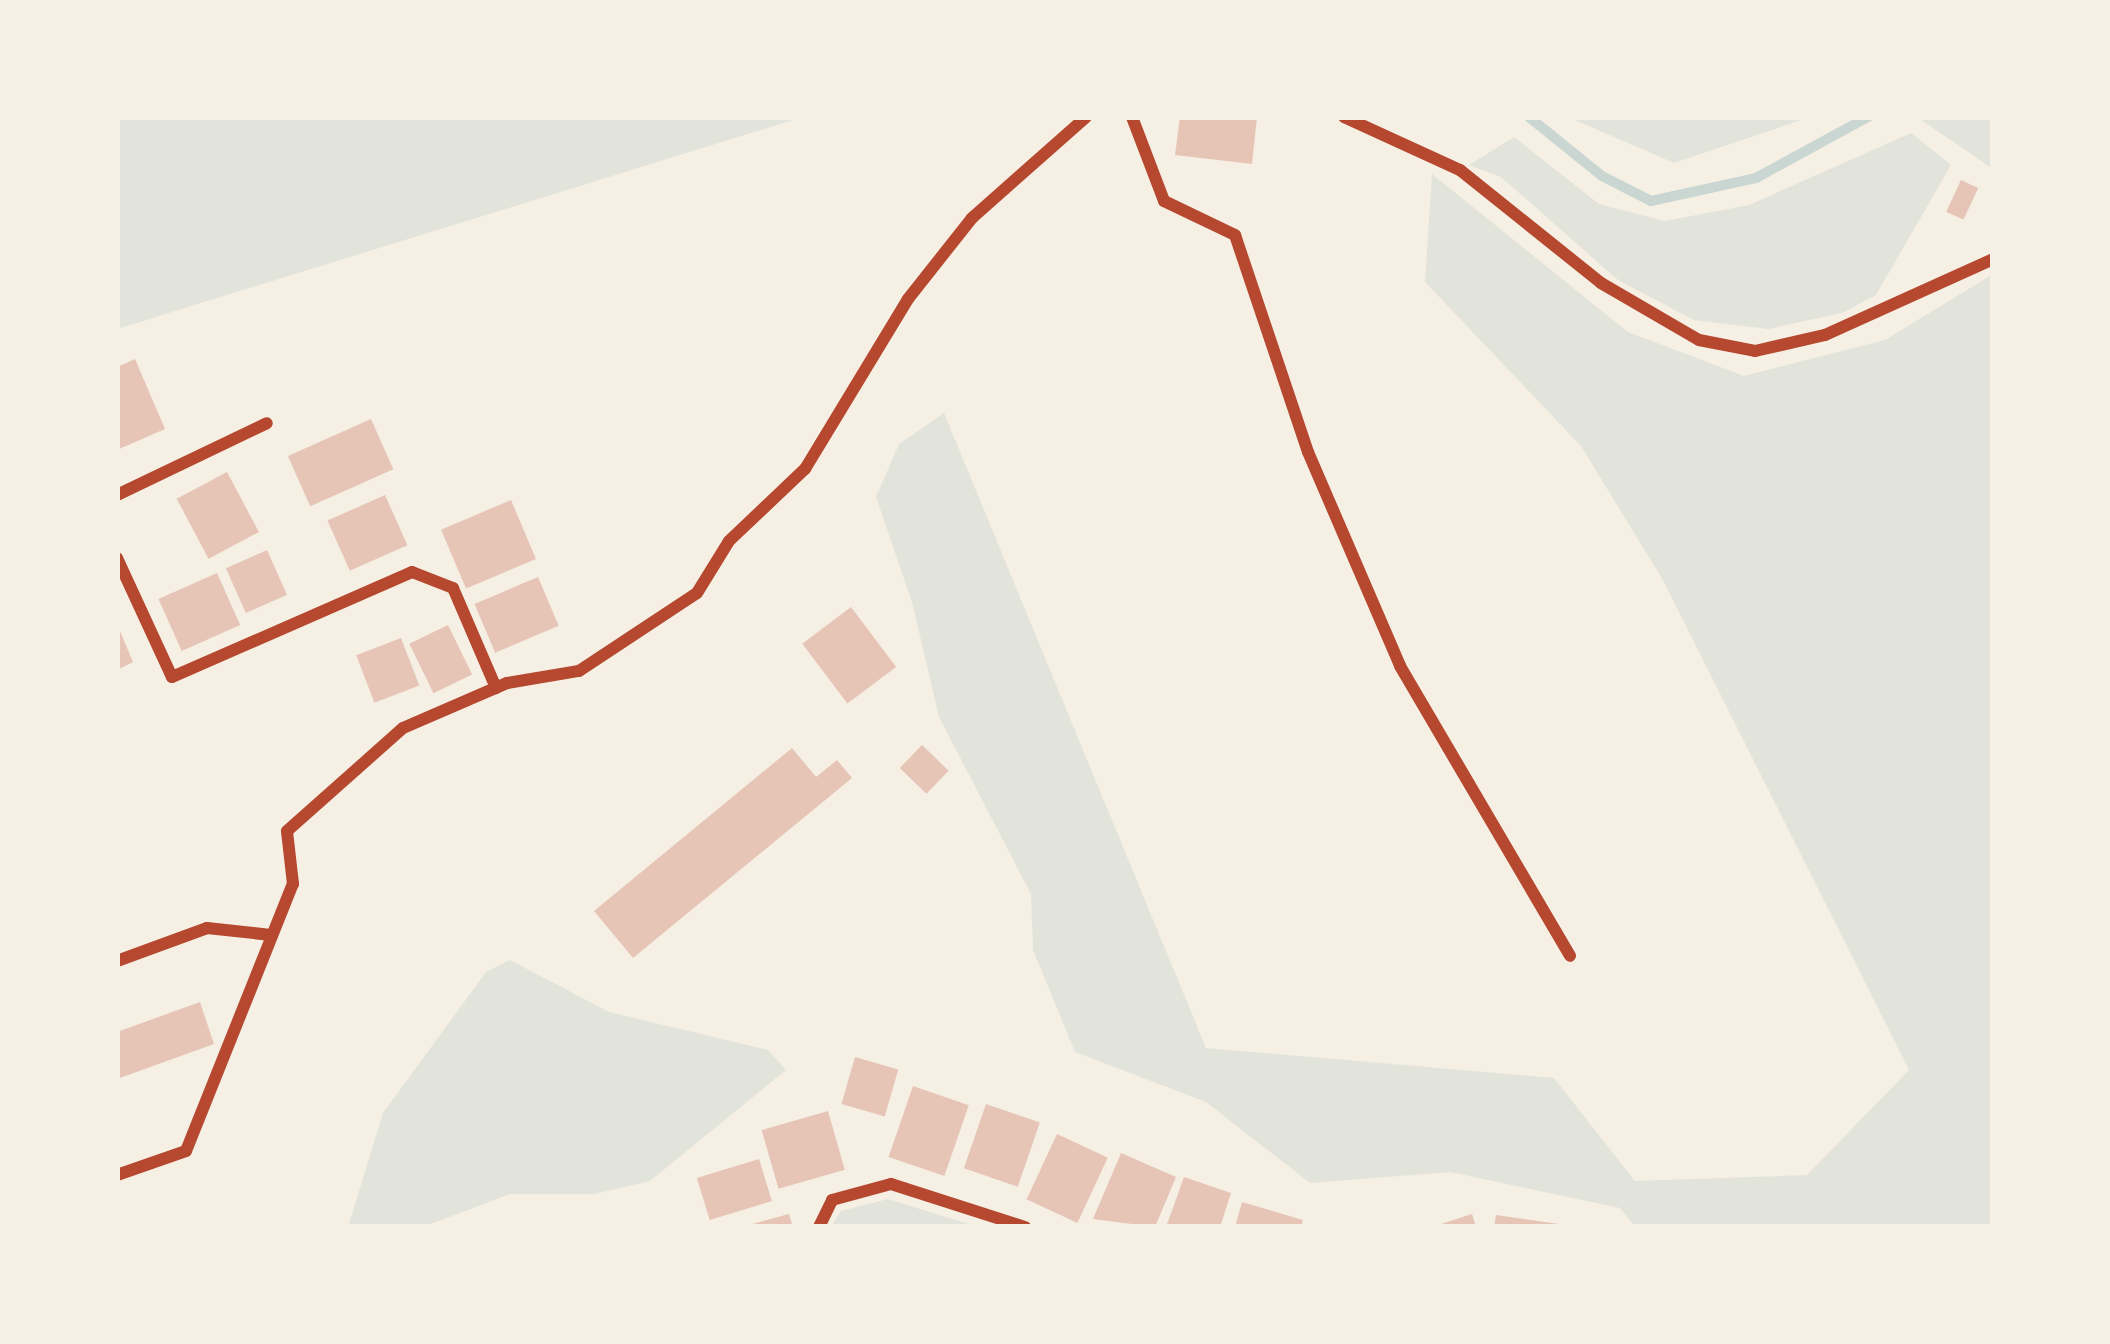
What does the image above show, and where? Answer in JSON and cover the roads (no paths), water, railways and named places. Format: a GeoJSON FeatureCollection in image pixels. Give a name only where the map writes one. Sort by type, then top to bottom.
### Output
{"type":"FeatureCollection","features":[{"type":"Feature","properties":{"kind":"street"},"geometry":{"type":"LineString","coordinates":[[117,1175],[186,1151],[292,884],[287,831],[403,728],[496,688],[579,671],[697,592],[729,541],[805,469],[908,299],[972,218],[1086,117]]}},
{"type":"Feature","properties":{"kind":"street"},"geometry":{"type":"LineString","coordinates":[[1132,117],[1163,200],[1235,235],[1307,452],[1400,666],[1570,956]]}},
{"type":"Feature","properties":{"kind":"street"},"geometry":{"type":"LineString","coordinates":[[1344,117],[1460,170],[1601,283],[1699,340],[1755,351],[1825,335],[1993,259]]}},
{"type":"Feature","properties":{"kind":"street"},"geometry":{"type":"LineString","coordinates":[[117,495],[267,423]]}},
{"type":"Feature","properties":{"kind":"street"},"geometry":{"type":"LineString","coordinates":[[117,558],[172,677],[412,572],[453,588],[496,688]]}},
{"type":"Feature","properties":{"kind":"street"},"geometry":{"type":"LineString","coordinates":[[117,961],[207,928],[271,935]]}},
{"type":"Feature","properties":{"kind":"street"},"geometry":{"type":"LineString","coordinates":[[819,1227],[832,1200],[891,1184],[1025,1227]]}},
{"type":"Feature","properties":{"kind":"waterway"},"geometry":{"type":"LineString","coordinates":[[1529,117],[1602,176],[1651,201],[1756,178],[1868,117]]}}]}
